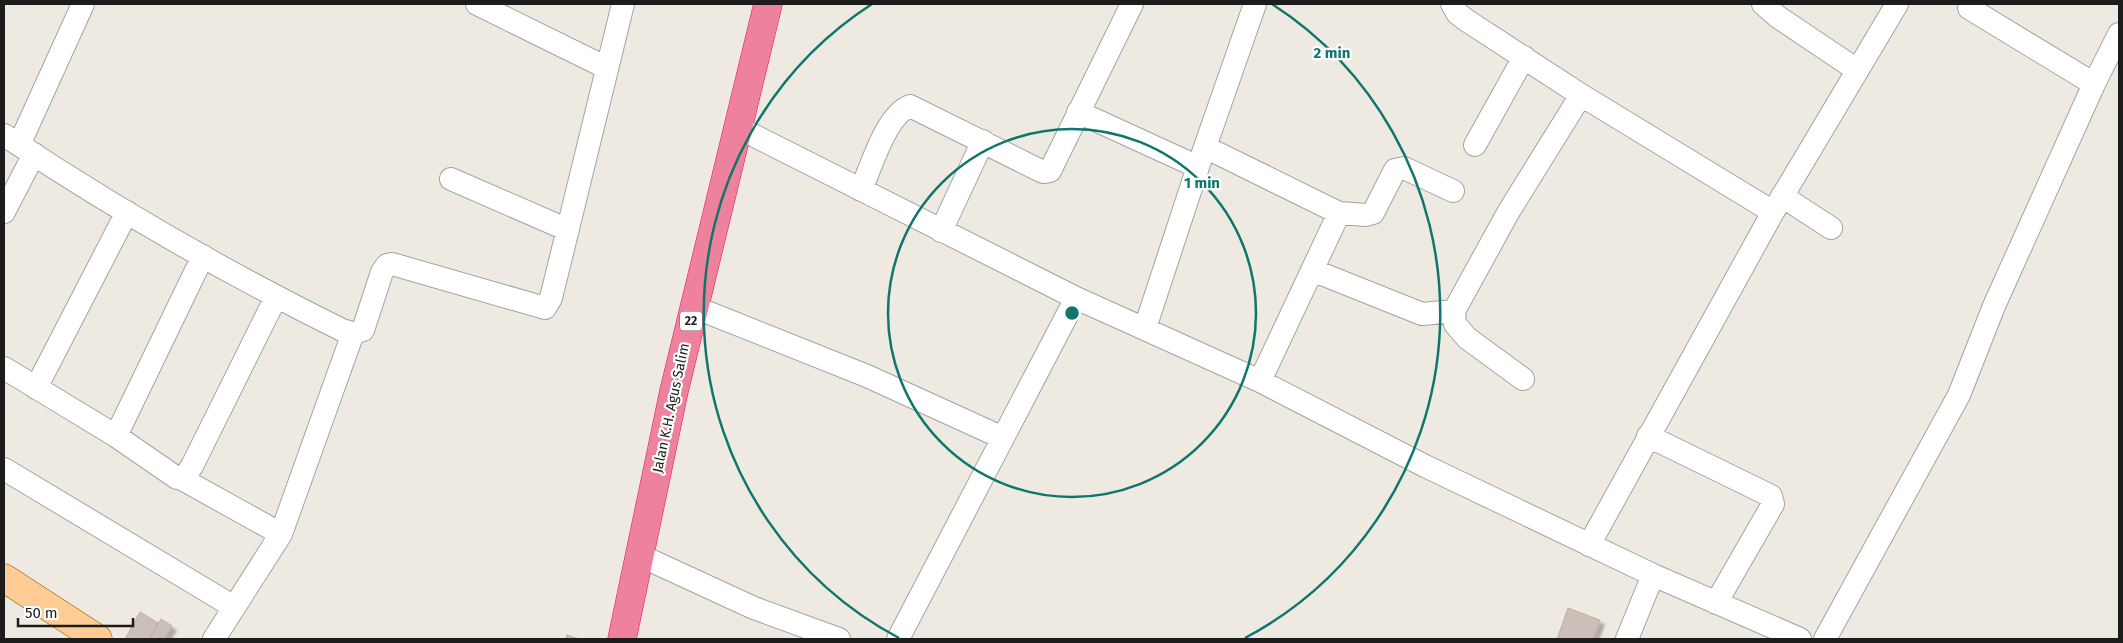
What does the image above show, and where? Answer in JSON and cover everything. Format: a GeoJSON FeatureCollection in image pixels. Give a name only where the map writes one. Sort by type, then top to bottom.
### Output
{"type":"FeatureCollection","features":[{"type":"Feature","properties":{"kind":"highway","name":"Jalan K.H. Agus Salim"},"geometry":{"type":"LineString","coordinates":[[622,639],[641,556],[674,390],[768,4]]}},
{"type":"Feature","properties":{"kind":"main road"},"geometry":{"type":"LineString","coordinates":[[4,578],[98,639]]}},
{"type":"Feature","properties":{"kind":"street"},"geometry":{"type":"LineString","coordinates":[[4,212],[19,144],[83,4]]}},
{"type":"Feature","properties":{"kind":"street"},"geometry":{"type":"LineString","coordinates":[[478,4],[607,68]]}},
{"type":"Feature","properties":{"kind":"street"},"geometry":{"type":"LineString","coordinates":[[19,144],[127,212],[203,256],[276,297],[342,330],[353,333],[364,328],[382,272],[387,265],[392,264],[545,308],[550,301],[623,4]]}},
{"type":"Feature","properties":{"kind":"street"},"geometry":{"type":"LineString","coordinates":[[860,190],[888,126],[901,109],[910,106],[1043,172],[1050,171],[1132,4]]}},
{"type":"Feature","properties":{"kind":"street"},"geometry":{"type":"LineString","coordinates":[[1145,328],[1201,157],[1255,4]]}},
{"type":"Feature","properties":{"kind":"street"},"geometry":{"type":"LineString","coordinates":[[1452,4],[1457,13],[1466,20],[1581,95],[1777,204],[1830,228]]}},
{"type":"Feature","properties":{"kind":"street"},"geometry":{"type":"LineString","coordinates":[[1763,4],[1778,17],[1857,70]]}},
{"type":"Feature","properties":{"kind":"street"},"geometry":{"type":"LineString","coordinates":[[1589,545],[1777,204],[1897,4]]}},
{"type":"Feature","properties":{"kind":"street"},"geometry":{"type":"LineString","coordinates":[[1969,8],[2094,84]]}},
{"type":"Feature","properties":{"kind":"street"},"geometry":{"type":"LineString","coordinates":[[1825,639],[1959,395],[1994,306],[2094,84],[2119,34]]}},
{"type":"Feature","properties":{"kind":"street"},"geometry":{"type":"LineString","coordinates":[[1475,145],[1524,57]]}},
{"type":"Feature","properties":{"kind":"street"},"geometry":{"type":"LineString","coordinates":[[1523,379],[1467,338],[1455,324],[1454,311],[1510,211],[1581,95]]}},
{"type":"Feature","properties":{"kind":"street"},"geometry":{"type":"LineString","coordinates":[[1078,112],[1201,157],[1339,213],[1366,215],[1373,213],[1395,170],[1398,168],[1404,168],[1453,191]]}},
{"type":"Feature","properties":{"kind":"street"},"geometry":{"type":"LineString","coordinates":[[737,127],[1076,298],[1260,382],[1425,466],[1589,545],[1800,639]]}},
{"type":"Feature","properties":{"kind":"street"},"geometry":{"type":"LineString","coordinates":[[942,231],[983,141]]}},
{"type":"Feature","properties":{"kind":"street"},"geometry":{"type":"LineString","coordinates":[[451,179],[568,230]]}},
{"type":"Feature","properties":{"kind":"street"},"geometry":{"type":"LineString","coordinates":[[36,388],[127,212]]}},
{"type":"Feature","properties":{"kind":"street"},"geometry":{"type":"LineString","coordinates":[[1260,382],[1339,213]]}},
{"type":"Feature","properties":{"kind":"street"},"geometry":{"type":"LineString","coordinates":[[116,436],[203,256]]}},
{"type":"Feature","properties":{"kind":"street"},"geometry":{"type":"LineString","coordinates":[[1312,270],[1422,314],[1454,311]]}},
{"type":"Feature","properties":{"kind":"street"},"geometry":{"type":"LineString","coordinates":[[182,479],[192,466],[276,297]]}},
{"type":"Feature","properties":{"kind":"street"},"geometry":{"type":"LineString","coordinates":[[898,639],[1076,298]]}},
{"type":"Feature","properties":{"kind":"street"},"geometry":{"type":"LineString","coordinates":[[694,307],[867,376],[1003,438]]}},
{"type":"Feature","properties":{"kind":"street"},"geometry":{"type":"LineString","coordinates":[[214,639],[281,534],[353,333]]}},
{"type":"Feature","properties":{"kind":"street"},"geometry":{"type":"LineString","coordinates":[[4,368],[116,436],[177,478],[281,534]]}},
{"type":"Feature","properties":{"kind":"street"},"geometry":{"type":"LineString","coordinates":[[1648,436],[1771,496],[1773,500],[1773,504],[1716,603]]}},
{"type":"Feature","properties":{"kind":"street"},"geometry":{"type":"LineString","coordinates":[[4,469],[234,607]]}},
{"type":"Feature","properties":{"kind":"street"},"geometry":{"type":"LineString","coordinates":[[641,556],[754,608],[839,639]]}},
{"type":"Feature","properties":{"kind":"street"},"geometry":{"type":"LineString","coordinates":[[1627,639],[1653,575]]}},
{"type":"Feature","properties":{"kind":"building"},"geometry":{"type":"Polygon","coordinates":[[[1568,608],[1600,620],[1593,639],[1557,639],[1568,608]]]}},
{"type":"Feature","properties":{"kind":"building"},"geometry":{"type":"Polygon","coordinates":[[[140,612],[158,623],[149,639],[125,639],[140,612]]]}},
{"type":"Feature","properties":{"kind":"building"},"geometry":{"type":"Polygon","coordinates":[[[161,619],[172,626],[164,639],[149,639],[161,619]]]}},
{"type":"Feature","properties":{"kind":"building"},"geometry":{"type":"Polygon","coordinates":[[[567,635],[579,639],[566,639],[567,635]]]}}]}
